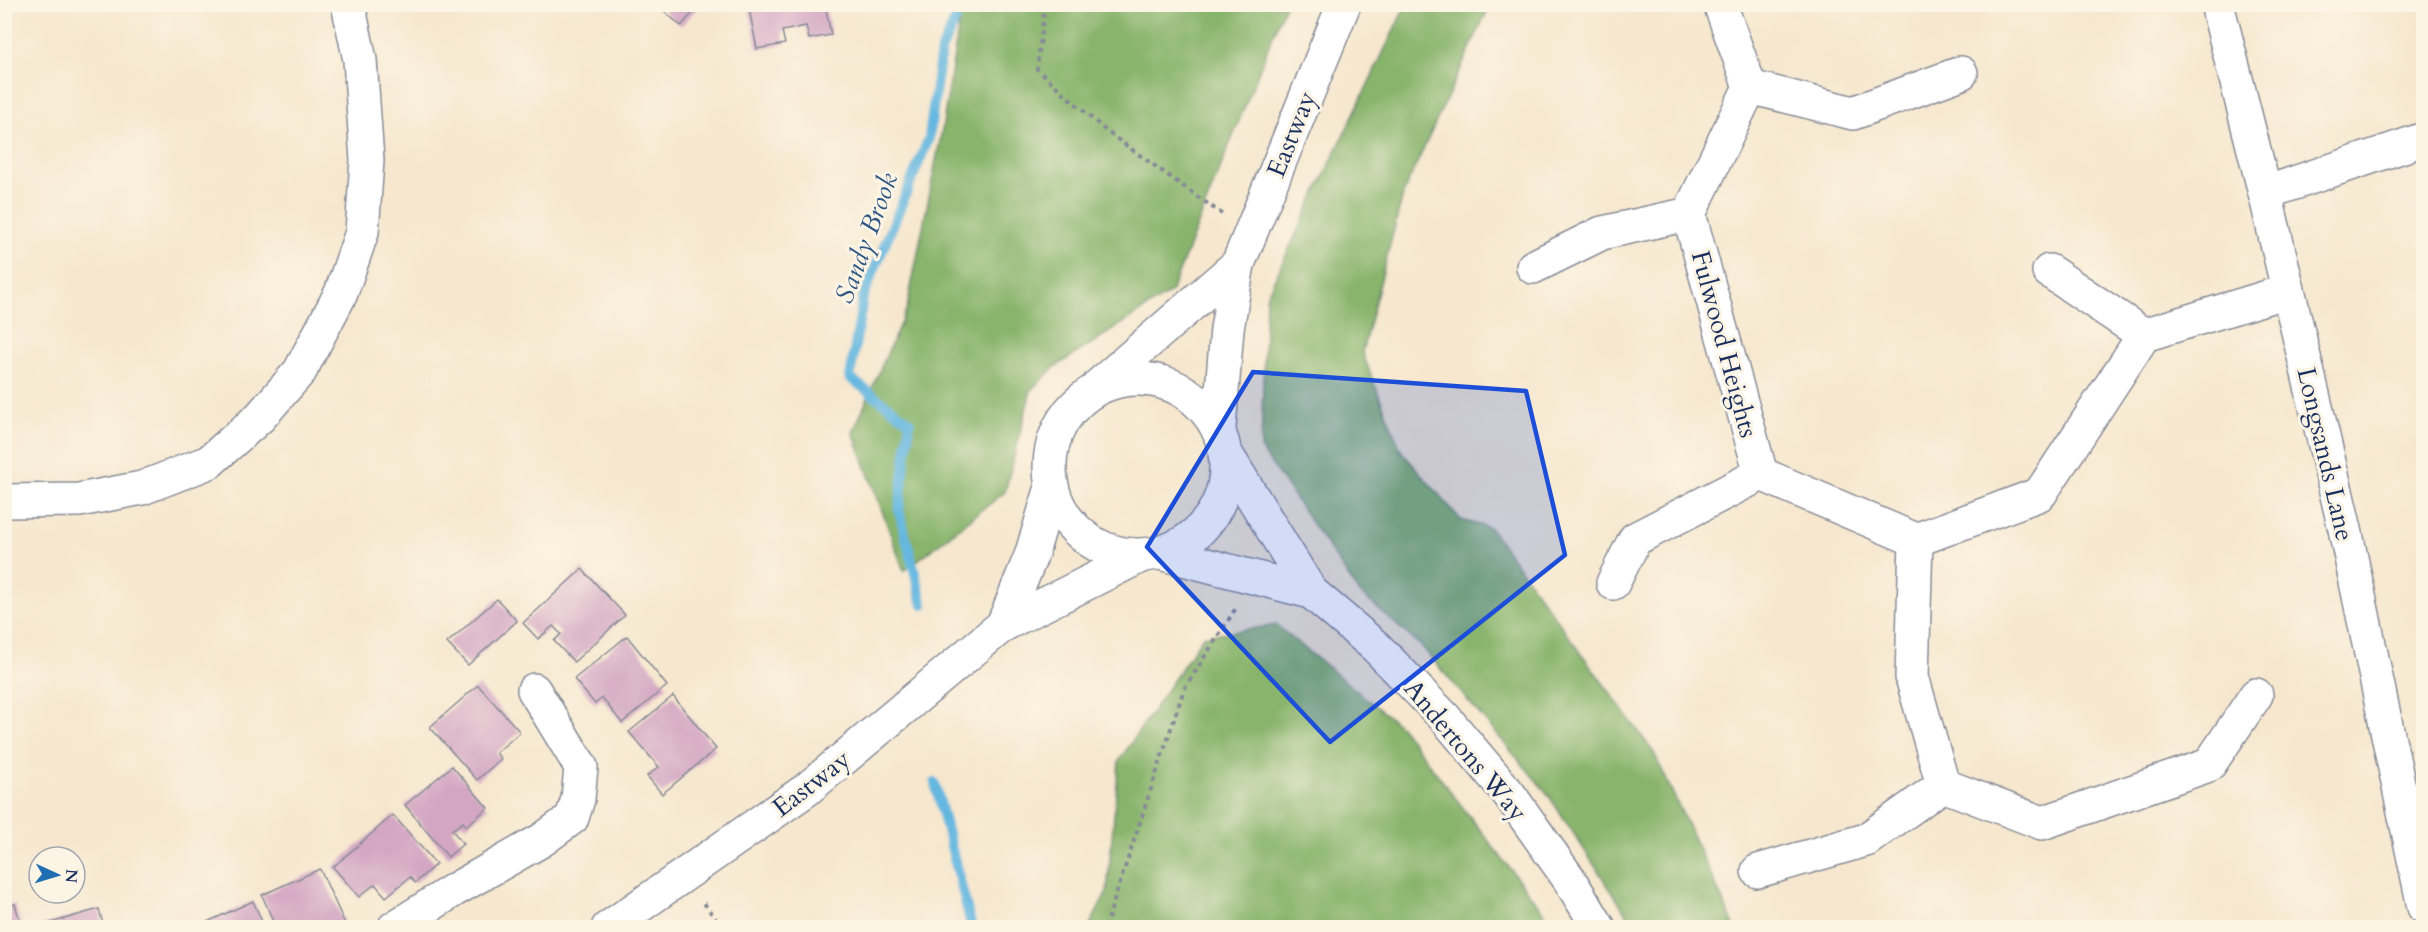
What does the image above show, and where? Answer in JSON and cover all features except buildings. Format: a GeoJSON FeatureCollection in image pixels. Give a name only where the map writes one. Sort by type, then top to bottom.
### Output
{"type":"FeatureCollection","features":[{"type":"Feature","properties":{"kind":"street"},"geometry":{"type":"LineString","coordinates":[[4,501],[79,500],[142,488],[209,462],[260,417],[300,371],[341,293],[362,232],[367,160],[360,60],[348,4]]}},
{"type":"Feature","properties":{"kind":"street","name":"Eastway"},"geometry":{"type":"LineString","coordinates":[[1222,441],[1227,329],[1238,264],[1344,4]]}},
{"type":"Feature","properties":{"kind":"street"},"geometry":{"type":"LineString","coordinates":[[1533,267],[1602,233],[1689,214],[1750,87],[1720,4]]}},
{"type":"Feature","properties":{"kind":"street","name":"Longsands Lane"},"geometry":{"type":"LineString","coordinates":[[2217,4],[2265,193],[2345,529],[2418,855],[2424,907]]}},
{"type":"Feature","properties":{"kind":"street"},"geometry":{"type":"LineString","coordinates":[[1750,87],[1853,113],[1961,73]]}},
{"type":"Feature","properties":{"kind":"street"},"geometry":{"type":"LineString","coordinates":[[2265,193],[2424,139]]}},
{"type":"Feature","properties":{"kind":"street","name":"Fulwood Heights"},"geometry":{"type":"LineString","coordinates":[[1689,214],[1761,474]]}},
{"type":"Feature","properties":{"kind":"street","name":"Eastway"},"geometry":{"type":"LineString","coordinates":[[1096,388],[1238,264]]}},
{"type":"Feature","properties":{"kind":"street"},"geometry":{"type":"LineString","coordinates":[[2049,271],[2144,335]]}},
{"type":"Feature","properties":{"kind":"street"},"geometry":{"type":"LineString","coordinates":[[1613,583],[1635,539],[1761,474],[1916,540],[2040,494],[2144,335],[2287,291]]}},
{"type":"Feature","properties":{"kind":"street"},"geometry":{"type":"LineString","coordinates":[[1123,379],[1152,379],[1179,387],[1202,405],[1222,441],[1226,480],[1218,505],[1209,519],[1184,543],[1150,554],[1110,551],[1084,537],[1063,515],[1052,487],[1049,458],[1057,430],[1073,406],[1096,388],[1123,379]]}},
{"type":"Feature","properties":{"kind":"street","name":"Andertons Way"},"geometry":{"type":"LineString","coordinates":[[1222,441],[1311,592],[1376,647],[1446,719],[1509,794],[1569,879],[1599,927]]}},
{"type":"Feature","properties":{"kind":"street","name":"Eastway"},"geometry":{"type":"LineString","coordinates":[[1003,625],[1031,556],[1052,487]]}},
{"type":"Feature","properties":{"kind":"street"},"geometry":{"type":"LineString","coordinates":[[1916,540],[1912,677],[1943,785]]}},
{"type":"Feature","properties":{"kind":"street","name":"Eastway"},"geometry":{"type":"LineString","coordinates":[[608,927],[806,790],[1003,625],[1150,554]]}},
{"type":"Feature","properties":{"kind":"street","name":"Andertons Way"},"geometry":{"type":"LineString","coordinates":[[1150,554],[1311,592]]}},
{"type":"Feature","properties":{"kind":"street"},"geometry":{"type":"LineString","coordinates":[[394,927],[542,840],[572,818],[578,799],[581,767],[534,690]]}},
{"type":"Feature","properties":{"kind":"street"},"geometry":{"type":"LineString","coordinates":[[1943,785],[2042,824],[2209,765],[2256,695]]}},
{"type":"Feature","properties":{"kind":"street"},"geometry":{"type":"LineString","coordinates":[[1758,871],[1866,840],[1943,785]]}},
{"type":"Feature","properties":{"kind":"path"},"geometry":{"type":"LineString","coordinates":[[1046,4],[1037,69],[1106,130],[1250,234]]}},
{"type":"Feature","properties":{"kind":"path"},"geometry":{"type":"LineString","coordinates":[[1105,927],[1184,689],[1255,578]]}},
{"type":"Feature","properties":{"kind":"highlighted area"},"geometry":{"type":"Polygon","coordinates":[[[1253,372],[1526,391],[1565,555],[1330,742],[1147,547],[1253,372]]]}},
{"type":"Feature","properties":{"kind":"green space"},"geometry":{"type":"Polygon","coordinates":[[[962,5],[1285,5],[1171,292],[1055,367],[1031,390],[1005,492],[904,571],[853,432],[907,308],[942,130],[962,5]]]}},
{"type":"Feature","properties":{"kind":"green space"},"geometry":{"type":"Polygon","coordinates":[[[1406,5],[1490,5],[1404,191],[1362,352],[1401,451],[1461,520],[1490,528],[1654,753],[1735,927],[1635,927],[1547,793],[1422,647],[1359,592],[1261,449],[1266,297],[1406,5]]]}},
{"type":"Feature","properties":{"kind":"green space"},"geometry":{"type":"Polygon","coordinates":[[[1276,625],[1400,726],[1555,927],[1089,927],[1107,892],[1119,761],[1203,636],[1276,625]]]}},
{"type":"Feature","properties":{"kind":"waterway","name":"Sandy Brook"},"geometry":{"type":"LineString","coordinates":[[923,605],[899,511],[910,422],[850,378],[863,297],[929,138],[941,50],[963,4]]}},
{"type":"Feature","properties":{"kind":"waterway","name":"Sandy Brook"},"geometry":{"type":"LineString","coordinates":[[935,783],[972,928]]}}]}
